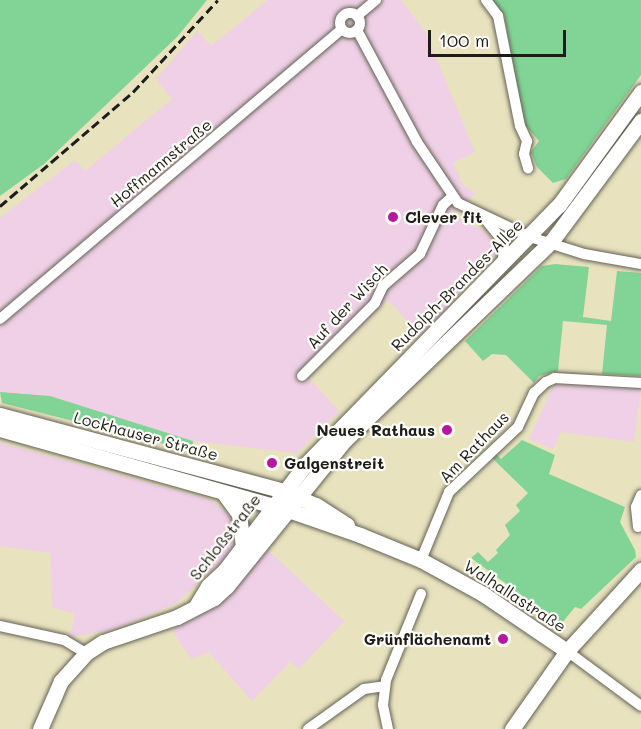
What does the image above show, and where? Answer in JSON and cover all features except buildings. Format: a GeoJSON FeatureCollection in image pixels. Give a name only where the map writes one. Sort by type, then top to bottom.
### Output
{"type":"FeatureCollection","features":[{"type":"Feature","properties":{"kind":"main road","name":"Rudolph-Brandes-Allee"},"geometry":{"type":"LineString","coordinates":[[291,494],[362,406],[530,237],[585,174],[641,93]]}},
{"type":"Feature","properties":{"kind":"main road","name":"Rudolph-Brandes-Allee"},"geometry":{"type":"LineString","coordinates":[[291,494],[551,242],[641,121]]}},
{"type":"Feature","properties":{"kind":"main road","name":"Lockhauser Straße"},"geometry":{"type":"LineString","coordinates":[[0,415],[27,430],[223,492],[272,505]]}},
{"type":"Feature","properties":{"kind":"main road","name":"Lockhauser Straße"},"geometry":{"type":"LineString","coordinates":[[0,429],[27,430],[291,494]]}},
{"type":"Feature","properties":{"kind":"main road"},"geometry":{"type":"LineString","coordinates":[[223,492],[239,514],[243,545]]}},
{"type":"Feature","properties":{"kind":"main road","name":"Schloßstraße"},"geometry":{"type":"LineString","coordinates":[[196,606],[207,586],[243,545],[272,505],[291,494]]}},
{"type":"Feature","properties":{"kind":"main road","name":"Schloßstraße"},"geometry":{"type":"LineString","coordinates":[[40,729],[62,681],[86,653],[103,642],[167,621],[214,598],[288,510],[291,494]]}},
{"type":"Feature","properties":{"kind":"main road","name":"Walhallastraße"},"geometry":{"type":"LineString","coordinates":[[291,494],[360,535]]}},
{"type":"Feature","properties":{"kind":"main road","name":"Walhallastraße"},"geometry":{"type":"LineString","coordinates":[[272,505],[360,535],[421,560],[483,594],[567,651]]}},
{"type":"Feature","properties":{"kind":"main road"},"geometry":{"type":"LineString","coordinates":[[512,729],[567,651],[641,570]]}},
{"type":"Feature","properties":{"kind":"street"},"geometry":{"type":"LineString","coordinates":[[376,0],[357,16],[357,30],[452,197],[484,218],[530,237],[584,254],[641,264]]}},
{"type":"Feature","properties":{"kind":"street"},"geometry":{"type":"LineString","coordinates":[[486,0],[498,16],[520,126],[527,141],[524,154],[528,168]]}},
{"type":"Feature","properties":{"kind":"street","name":"Hoffmannstraße"},"geometry":{"type":"LineString","coordinates":[[0,319],[342,29],[343,16],[357,16]]}},
{"type":"Feature","properties":{"kind":"street"},"geometry":{"type":"LineString","coordinates":[[342,29],[349,33],[357,30]]}},
{"type":"Feature","properties":{"kind":"street","name":"Auf der Wisch"},"geometry":{"type":"LineString","coordinates":[[302,376],[375,303],[383,286],[424,248],[443,205],[452,197]]}},
{"type":"Feature","properties":{"kind":"street"},"geometry":{"type":"LineString","coordinates":[[484,218],[504,242],[502,265]]}},
{"type":"Feature","properties":{"kind":"street","name":"Am Rathaus"},"geometry":{"type":"LineString","coordinates":[[421,560],[449,492],[518,427],[534,393],[546,382],[555,378],[641,383]]}},
{"type":"Feature","properties":{"kind":"street"},"geometry":{"type":"LineString","coordinates":[[638,527],[636,507],[641,495]]}},
{"type":"Feature","properties":{"kind":"street"},"geometry":{"type":"LineString","coordinates":[[388,729],[383,705],[385,686],[422,594]]}},
{"type":"Feature","properties":{"kind":"street"},"geometry":{"type":"LineString","coordinates":[[0,626],[64,640],[86,653]]}},
{"type":"Feature","properties":{"kind":"street","name":"Walhallastraße"},"geometry":{"type":"LineString","coordinates":[[567,651],[641,706]]}},
{"type":"Feature","properties":{"kind":"street"},"geometry":{"type":"LineString","coordinates":[[308,729],[364,689],[385,686]]}},
{"type":"Feature","properties":{"kind":"shaded area"},"geometry":{"type":"Polygon","coordinates":[[[268,0],[401,0],[425,31],[475,152],[453,163],[463,185],[476,194],[449,214],[488,233],[497,253],[421,336],[388,300],[308,377],[339,411],[297,453],[193,441],[50,396],[0,392],[0,218],[75,160],[85,171],[172,99],[156,79],[197,31],[211,46],[268,0]]]}},
{"type":"Feature","properties":{"kind":"shaded area"},"geometry":{"type":"Polygon","coordinates":[[[554,384],[641,388],[634,442],[561,432],[553,449],[529,439],[554,384]]]}},
{"type":"Feature","properties":{"kind":"shaded area"},"geometry":{"type":"Polygon","coordinates":[[[0,443],[209,499],[227,512],[235,532],[232,552],[175,604],[111,630],[70,637],[75,614],[52,607],[50,553],[0,546],[0,443]]]}},
{"type":"Feature","properties":{"kind":"shaded area"},"geometry":{"type":"Polygon","coordinates":[[[268,550],[344,621],[299,669],[290,662],[252,701],[209,652],[191,659],[172,630],[221,599],[268,550]]]}},
{"type":"Feature","properties":{"kind":"green space"},"geometry":{"type":"Polygon","coordinates":[[[0,0],[207,0],[178,36],[44,164],[0,196],[0,0]]]}},
{"type":"Feature","properties":{"kind":"green space"},"geometry":{"type":"Polygon","coordinates":[[[492,0],[641,0],[641,75],[566,179],[553,183],[537,167],[531,152],[539,141],[524,124],[504,15],[492,0]]]}},
{"type":"Feature","properties":{"kind":"green space"},"geometry":{"type":"Polygon","coordinates":[[[555,264],[589,267],[583,317],[611,321],[617,271],[641,273],[641,376],[602,374],[607,325],[563,321],[558,371],[539,376],[534,383],[506,355],[492,354],[483,361],[465,341],[542,266],[555,264]]]}},
{"type":"Feature","properties":{"kind":"green space"},"geometry":{"type":"Polygon","coordinates":[[[0,392],[50,396],[193,441],[192,451],[2,403],[0,392]]]}},
{"type":"Feature","properties":{"kind":"green space"},"geometry":{"type":"Polygon","coordinates":[[[522,440],[555,455],[549,474],[625,507],[620,522],[635,550],[636,557],[581,609],[575,607],[561,624],[471,558],[478,552],[488,562],[498,553],[496,550],[510,535],[505,525],[520,511],[516,505],[528,493],[491,457],[495,453],[501,459],[522,440]]]}},
{"type":"Feature","properties":{"kind":"railway"},"geometry":{"type":"LineString","coordinates":[[0,206],[133,92],[218,0]]}},
{"type":"Feature","properties":{"kind":"place","name":"Clever fit"},"geometry":{"type":"Point","coordinates":[393,217]}},
{"type":"Feature","properties":{"kind":"place","name":"Neues Rathaus"},"geometry":{"type":"Point","coordinates":[447,430]}},
{"type":"Feature","properties":{"kind":"place","name":"Galgenstreit"},"geometry":{"type":"Point","coordinates":[272,463]}},
{"type":"Feature","properties":{"kind":"place","name":"Grünflächenamt"},"geometry":{"type":"Point","coordinates":[503,639]}}]}
